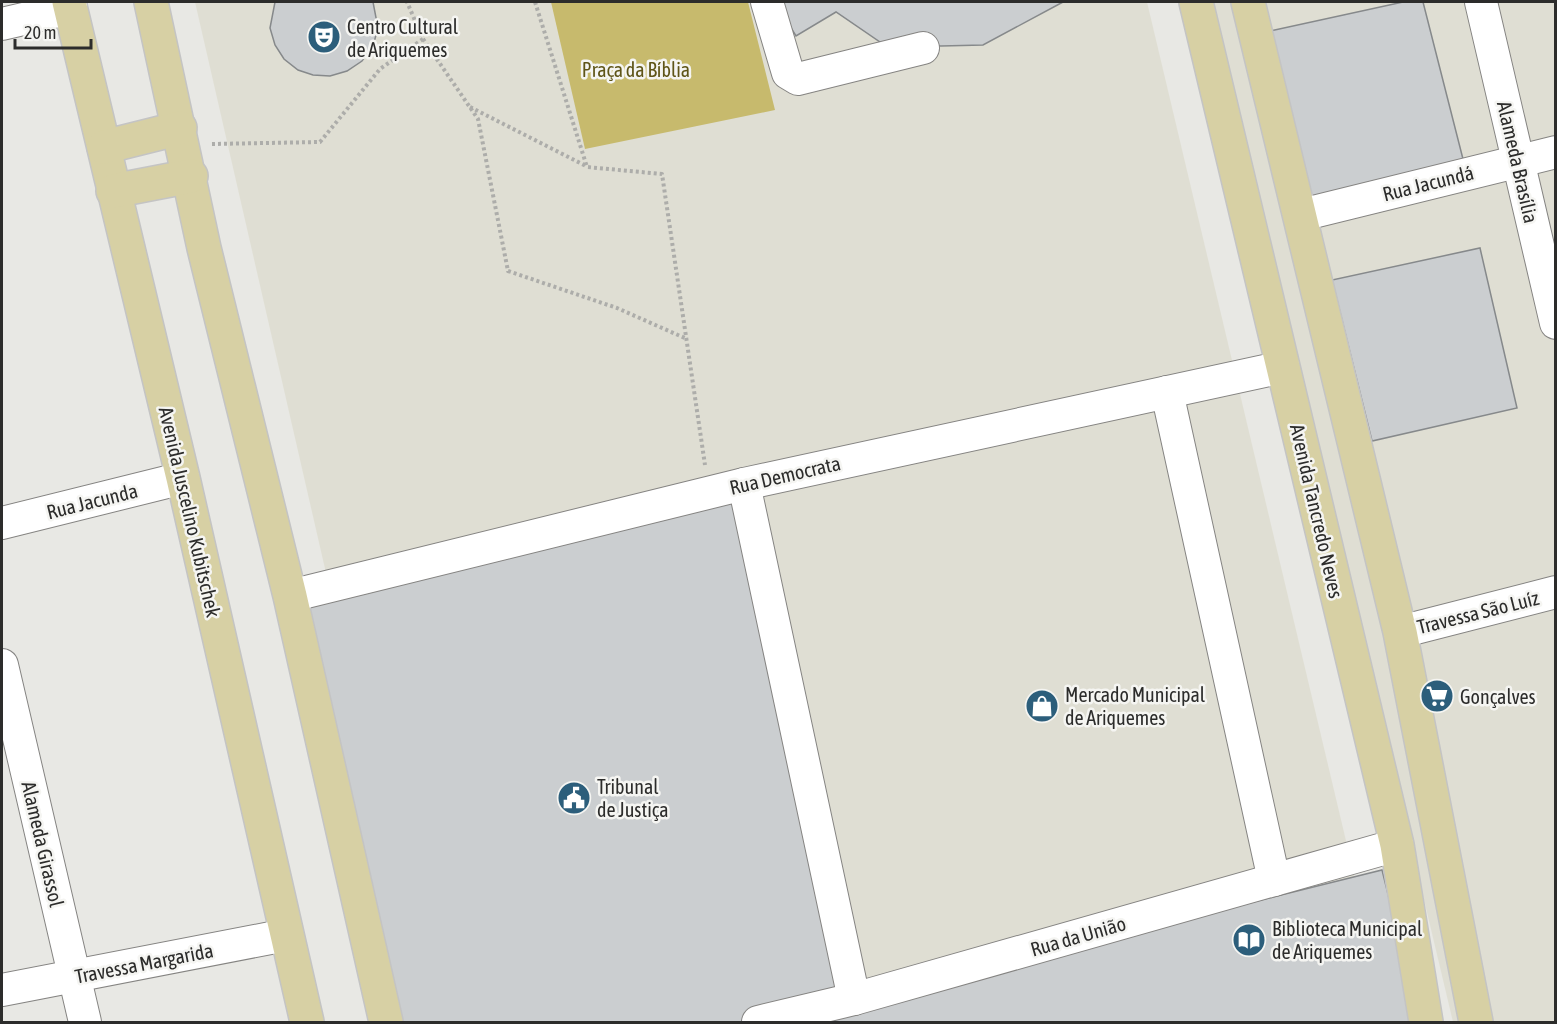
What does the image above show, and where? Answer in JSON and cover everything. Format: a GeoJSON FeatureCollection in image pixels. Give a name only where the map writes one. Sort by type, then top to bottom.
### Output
{"type":"FeatureCollection","features":[{"type":"Feature","properties":{"kind":"main road"},"geometry":{"type":"LineString","coordinates":[[151,2],[191,176],[204,248],[290,596],[386,1023]]}},
{"type":"Feature","properties":{"kind":"main road","name":"Avenida Tancredo Neves"},"geometry":{"type":"LineString","coordinates":[[1196,2],[1397,845],[1426,1023]]}},
{"type":"Feature","properties":{"kind":"main road"},"geometry":{"type":"LineString","coordinates":[[1248,2],[1400,632],[1476,1023]]}},
{"type":"Feature","properties":{"kind":"main road","name":"Avenida Juscelino Kubitschek"},"geometry":{"type":"LineString","coordinates":[[70,5],[183,478],[307,1023]]}},
{"type":"Feature","properties":{"kind":"main road"},"geometry":{"type":"LineString","coordinates":[[1217,87],[1266,78]]}},
{"type":"Feature","properties":{"kind":"main road"},"geometry":{"type":"LineString","coordinates":[[104,147],[182,137]]}},
{"type":"Feature","properties":{"kind":"main road"},"geometry":{"type":"LineString","coordinates":[[113,191],[191,176]]}},
{"type":"Feature","properties":{"kind":"street"},"geometry":{"type":"LineString","coordinates":[[767,2],[788,73],[798,79],[923,48]]}},
{"type":"Feature","properties":{"kind":"street","name":"Alameda Brasília"},"geometry":{"type":"LineString","coordinates":[[1481,2],[1556,323]]}},
{"type":"Feature","properties":{"kind":"street"},"geometry":{"type":"LineString","coordinates":[[2,24],[70,5]]}},
{"type":"Feature","properties":{"kind":"street","name":"Rua Jacundá"},"geometry":{"type":"LineString","coordinates":[[1301,215],[1556,152]]}},
{"type":"Feature","properties":{"kind":"street","name":"Rua Democrata"},"geometry":{"type":"LineString","coordinates":[[290,596],[709,492],[1283,367]]}},
{"type":"Feature","properties":{"kind":"street"},"geometry":{"type":"LineString","coordinates":[[1167,393],[1274,880]]}},
{"type":"Feature","properties":{"kind":"street","name":"Rua Jacunda"},"geometry":{"type":"LineString","coordinates":[[2,523],[183,478]]}},
{"type":"Feature","properties":{"kind":"street"},"geometry":{"type":"LineString","coordinates":[[744,484],[854,999]]}},
{"type":"Feature","properties":{"kind":"street","name":"Travessa São Luíz"},"geometry":{"type":"LineString","coordinates":[[1400,632],[1556,592]]}},
{"type":"Feature","properties":{"kind":"street","name":"Alameda Girassol"},"geometry":{"type":"LineString","coordinates":[[2,665],[85,1023]]}},
{"type":"Feature","properties":{"kind":"street","name":"Rua da União"},"geometry":{"type":"LineString","coordinates":[[758,1023],[854,999],[1397,845]]}},
{"type":"Feature","properties":{"kind":"street","name":"Travessa Margarida"},"geometry":{"type":"LineString","coordinates":[[2,990],[286,935]]}},
{"type":"Feature","properties":{"kind":"path"},"geometry":{"type":"LineString","coordinates":[[407,2],[423,39],[478,119],[508,271],[617,308],[687,339]]}},
{"type":"Feature","properties":{"kind":"path"},"geometry":{"type":"LineString","coordinates":[[535,2],[587,167]]}},
{"type":"Feature","properties":{"kind":"path"},"geometry":{"type":"LineString","coordinates":[[182,137],[320,142],[380,69],[423,39]]}},
{"type":"Feature","properties":{"kind":"path"},"geometry":{"type":"LineString","coordinates":[[470,107],[587,167],[662,174],[709,492]]}},
{"type":"Feature","properties":{"kind":"shaded area"},"geometry":{"type":"Polygon","coordinates":[[[195,2],[1147,2],[1389,1022],[429,1022],[195,2]]]}},
{"type":"Feature","properties":{"kind":"shaded area"},"geometry":{"type":"Polygon","coordinates":[[[1211,2],[1555,2],[1555,1022],[1453,1022],[1211,2]]]}},
{"type":"Feature","properties":{"kind":"green space","name":"Praça da Bíblia"},"geometry":{"type":"Polygon","coordinates":[[[551,2],[748,2],[775,110],[585,149],[551,2]]]}},
{"type":"Feature","properties":{"kind":"building","name":"Centro Cultural de Ariquemes"},"geometry":{"type":"Polygon","coordinates":[[[275,2],[373,2],[378,28],[373,46],[362,61],[347,71],[330,76],[313,75],[298,70],[284,59],[275,45],[270,28],[275,2]]]}},
{"type":"Feature","properties":{"kind":"building"},"geometry":{"type":"Polygon","coordinates":[[[775,2],[1063,2],[983,45],[941,46],[883,44],[836,12],[796,36],[775,2]]]}},
{"type":"Feature","properties":{"kind":"building"},"geometry":{"type":"Polygon","coordinates":[[[1403,2],[1423,2],[1464,163],[1306,203],[1270,31],[1403,2]]]}},
{"type":"Feature","properties":{"kind":"building"},"geometry":{"type":"Polygon","coordinates":[[[1480,248],[1517,408],[1372,441],[1332,280],[1480,248]]]}},
{"type":"Feature","properties":{"kind":"building","name":"Tribunal de Justiça"},"geometry":{"type":"Polygon","coordinates":[[[744,484],[854,999],[757,1022],[387,1022],[290,596],[744,484]]]}},
{"type":"Feature","properties":{"kind":"building","name":"Biblioteca Municipal de Ariquemes"},"geometry":{"type":"Polygon","coordinates":[[[1382,870],[1420,1022],[820,1022],[817,1010],[1382,870]]]}},
{"type":"Feature","properties":{"kind":"place","name":"Centro Cultural de Ariquemes"},"geometry":{"type":"Point","coordinates":[324,37]}},
{"type":"Feature","properties":{"kind":"place","name":"Gonçalves"},"geometry":{"type":"Point","coordinates":[1437,696]}},
{"type":"Feature","properties":{"kind":"place","name":"Mercado Municipal de Ariquemes"},"geometry":{"type":"Point","coordinates":[1042,706]}},
{"type":"Feature","properties":{"kind":"place","name":"Tribunal de Justiça"},"geometry":{"type":"Point","coordinates":[574,798]}},
{"type":"Feature","properties":{"kind":"place","name":"Biblioteca Municipal de Ariquemes"},"geometry":{"type":"Point","coordinates":[1249,940]}}]}
